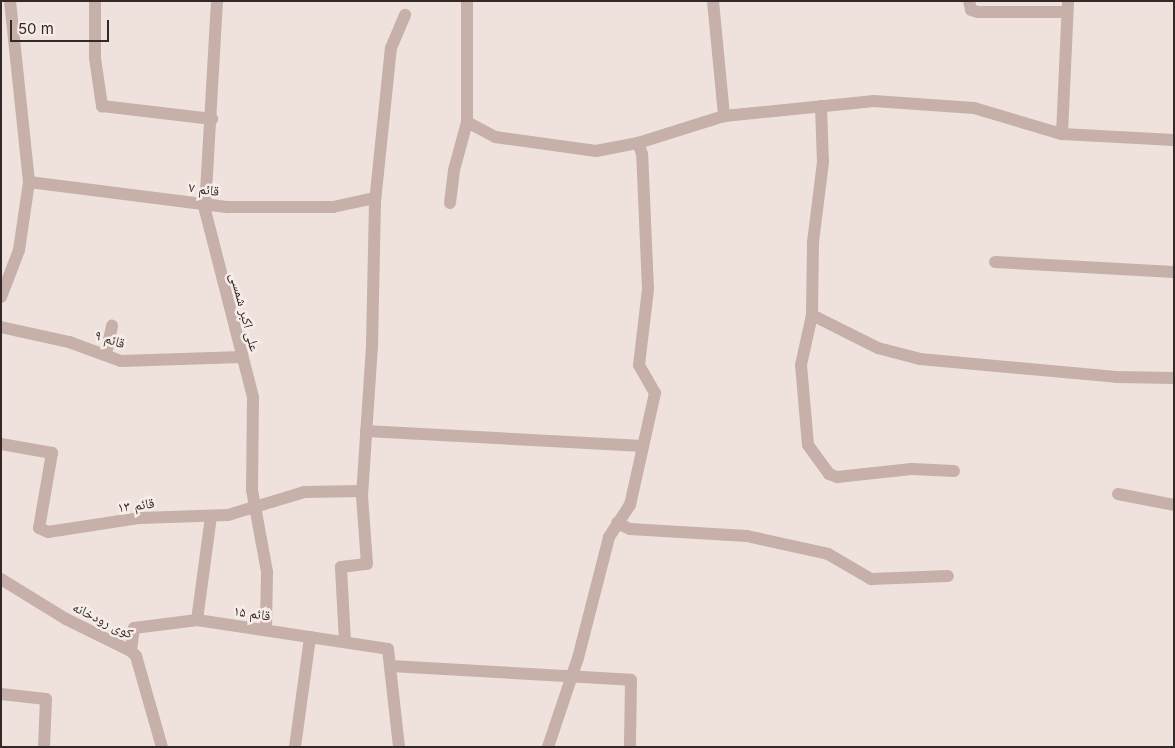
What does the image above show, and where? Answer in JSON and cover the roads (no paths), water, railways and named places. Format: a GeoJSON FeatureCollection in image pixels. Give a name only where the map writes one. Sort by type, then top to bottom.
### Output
{"type":"FeatureCollection","features":[{"type":"Feature","properties":{"kind":"street"},"geometry":{"type":"LineString","coordinates":[[1,297],[19,250],[28,182],[10,1]]}},
{"type":"Feature","properties":{"kind":"street"},"geometry":{"type":"LineString","coordinates":[[95,1],[95,58],[102,106],[212,119]]}},
{"type":"Feature","properties":{"kind":"street","name":"علی اکبر شمسی"},"geometry":{"type":"LineString","coordinates":[[217,1],[206,205],[221,281],[253,398],[252,490],[267,572],[266,630]]}},
{"type":"Feature","properties":{"kind":"street"},"geometry":{"type":"LineString","coordinates":[[450,203],[454,170],[467,122],[467,1]]}},
{"type":"Feature","properties":{"kind":"street"},"geometry":{"type":"LineString","coordinates":[[713,1],[724,116]]}},
{"type":"Feature","properties":{"kind":"street"},"geometry":{"type":"LineString","coordinates":[[969,1],[971,10],[978,12],[1068,6],[1062,134]]}},
{"type":"Feature","properties":{"kind":"street"},"geometry":{"type":"LineString","coordinates":[[345,642],[341,567],[367,564],[362,491],[375,198],[392,48],[405,15]]}},
{"type":"Feature","properties":{"kind":"street"},"geometry":{"type":"LineString","coordinates":[[467,122],[495,137],[567,150],[596,151],[638,143],[724,116],[874,102],[950,104],[1062,134],[1174,140]]}},
{"type":"Feature","properties":{"kind":"street"},"geometry":{"type":"LineString","coordinates":[[821,106],[822,162],[813,242],[812,314],[801,365],[802,408],[808,445],[828,474],[837,477],[912,469],[954,470]]}},
{"type":"Feature","properties":{"kind":"street"},"geometry":{"type":"LineString","coordinates":[[548,747],[571,677],[609,537],[630,505],[655,393],[639,365],[648,289],[642,154],[638,143]]}},
{"type":"Feature","properties":{"kind":"street","name":"قائم ۷"},"geometry":{"type":"LineString","coordinates":[[28,182],[206,205],[332,206],[375,198]]}},
{"type":"Feature","properties":{"kind":"street"},"geometry":{"type":"LineString","coordinates":[[995,262],[1174,272]]}},
{"type":"Feature","properties":{"kind":"street"},"geometry":{"type":"LineString","coordinates":[[812,314],[878,348],[920,359],[1116,377],[1174,378]]}},
{"type":"Feature","properties":{"kind":"street"},"geometry":{"type":"LineString","coordinates":[[106,354],[112,326]]}},
{"type":"Feature","properties":{"kind":"street","name":"قائم ۹"},"geometry":{"type":"LineString","coordinates":[[1,327],[106,354],[120,360],[242,357]]}},
{"type":"Feature","properties":{"kind":"street"},"geometry":{"type":"LineString","coordinates":[[366,431],[643,446]]}},
{"type":"Feature","properties":{"kind":"street","name":"قائم ۱۳"},"geometry":{"type":"LineString","coordinates":[[1,444],[52,453],[39,528],[48,532],[140,518],[211,517],[256,508],[282,496],[304,492],[362,491]]}},
{"type":"Feature","properties":{"kind":"street"},"geometry":{"type":"LineString","coordinates":[[1118,494],[1174,505]]}},
{"type":"Feature","properties":{"kind":"street"},"geometry":{"type":"LineString","coordinates":[[197,620],[211,517]]}},
{"type":"Feature","properties":{"kind":"street"},"geometry":{"type":"LineString","coordinates":[[617,523],[630,529],[747,536],[828,554],[871,579],[948,576]]}},
{"type":"Feature","properties":{"kind":"street","name":"کوی رودخانه"},"geometry":{"type":"LineString","coordinates":[[1,579],[66,620],[131,651],[162,747]]}},
{"type":"Feature","properties":{"kind":"street","name":"قائم ۱۵"},"geometry":{"type":"LineString","coordinates":[[131,651],[134,628],[197,620],[388,649],[391,666]]}},
{"type":"Feature","properties":{"kind":"street"},"geometry":{"type":"LineString","coordinates":[[295,747],[310,637]]}},
{"type":"Feature","properties":{"kind":"street"},"geometry":{"type":"LineString","coordinates":[[399,747],[391,666],[490,669],[571,677],[631,680],[630,747]]}},
{"type":"Feature","properties":{"kind":"street"},"geometry":{"type":"LineString","coordinates":[[1,694],[46,698],[44,747]]}}]}
